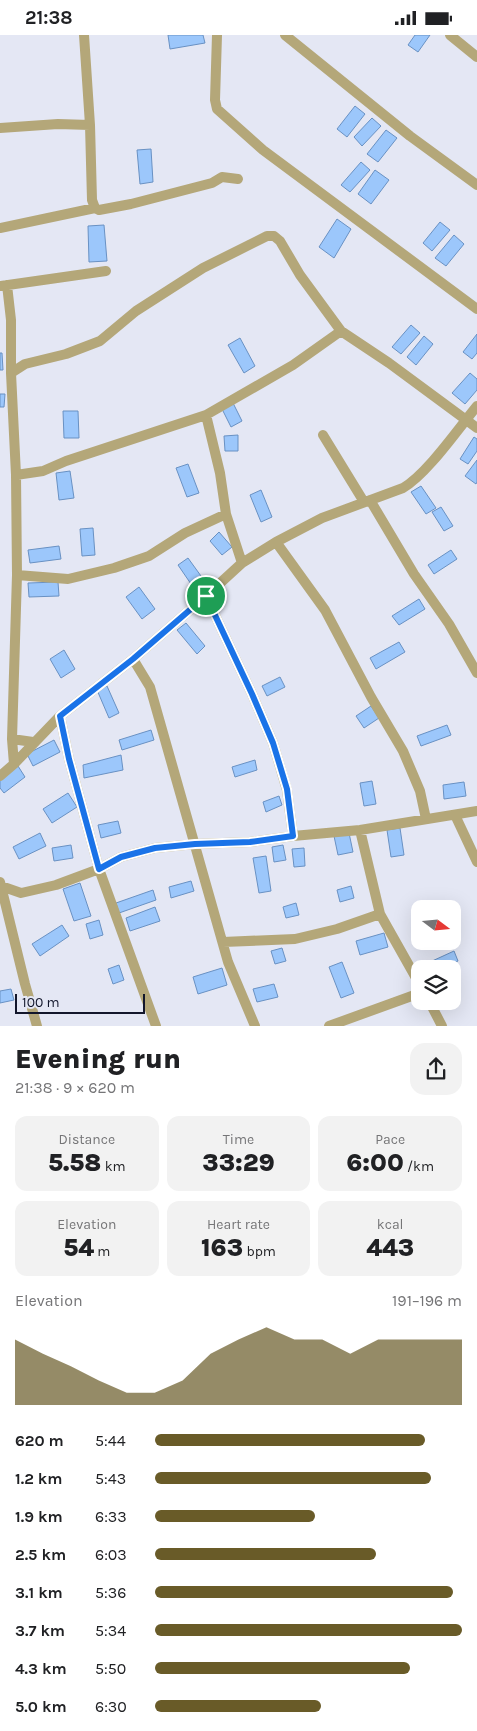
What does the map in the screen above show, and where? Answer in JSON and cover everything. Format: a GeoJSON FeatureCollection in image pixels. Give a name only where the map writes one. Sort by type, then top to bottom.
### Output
{"type":"FeatureCollection","features":[{"type":"Feature","properties":{"kind":"street"},"geometry":{"type":"LineString","coordinates":[[84,35],[90,125],[92,200],[95,208]]}},
{"type":"Feature","properties":{"kind":"street"},"geometry":{"type":"LineString","coordinates":[[217,35],[215,100],[217,109],[263,151],[477,309]]}},
{"type":"Feature","properties":{"kind":"street"},"geometry":{"type":"LineString","coordinates":[[285,35],[410,136],[477,185]]}},
{"type":"Feature","properties":{"kind":"street"},"geometry":{"type":"LineString","coordinates":[[450,35],[477,57]]}},
{"type":"Feature","properties":{"kind":"street"},"geometry":{"type":"LineString","coordinates":[[0,128],[58,124],[90,125]]}},
{"type":"Feature","properties":{"kind":"street"},"geometry":{"type":"LineString","coordinates":[[0,228],[95,208],[98,210],[131,204],[212,183],[225,177],[238,179]]}},
{"type":"Feature","properties":{"kind":"street"},"geometry":{"type":"LineString","coordinates":[[11,373],[24,364],[66,354],[100,341],[136,311],[203,268],[267,236],[274,235],[280,241],[300,275],[341,331],[477,428]]}},
{"type":"Feature","properties":{"kind":"street"},"geometry":{"type":"LineString","coordinates":[[14,764],[12,739],[16,575],[16,475],[11,373],[11,320],[3,285],[106,271]]}},
{"type":"Feature","properties":{"kind":"street"},"geometry":{"type":"LineString","coordinates":[[16,475],[43,471],[66,461],[206,415],[293,365],[341,331]]}},
{"type":"Feature","properties":{"kind":"street"},"geometry":{"type":"LineString","coordinates":[[12,359],[24,364]]}},
{"type":"Feature","properties":{"kind":"street"},"geometry":{"type":"LineString","coordinates":[[0,776],[60,716],[133,659],[242,563],[276,542],[322,518],[411,484],[477,407]]}},
{"type":"Feature","properties":{"kind":"street"},"geometry":{"type":"LineString","coordinates":[[206,415],[220,473],[226,514],[242,563]]}},
{"type":"Feature","properties":{"kind":"street"},"geometry":{"type":"LineString","coordinates":[[323,435],[449,624],[477,673]]}},
{"type":"Feature","properties":{"kind":"street"},"geometry":{"type":"LineString","coordinates":[[16,575],[68,579],[114,568],[150,556],[185,533],[226,514]]}},
{"type":"Feature","properties":{"kind":"street"},"geometry":{"type":"LineString","coordinates":[[276,542],[325,610],[371,697],[403,751],[420,791],[426,819]]}},
{"type":"Feature","properties":{"kind":"street"},"geometry":{"type":"LineString","coordinates":[[206,596],[273,743],[287,789],[293,836]]}},
{"type":"Feature","properties":{"kind":"street"},"geometry":{"type":"LineString","coordinates":[[133,659],[150,687],[228,962],[255,1026]]}},
{"type":"Feature","properties":{"kind":"street"},"geometry":{"type":"LineString","coordinates":[[60,716],[69,759],[99,869],[156,1026]]}},
{"type":"Feature","properties":{"kind":"street"},"geometry":{"type":"LineString","coordinates":[[12,739],[34,742]]}},
{"type":"Feature","properties":{"kind":"street"},"geometry":{"type":"LineString","coordinates":[[0,884],[21,893],[56,885],[99,869],[137,851],[155,848],[250,842],[360,830],[477,811]]}},
{"type":"Feature","properties":{"kind":"street"},"geometry":{"type":"LineString","coordinates":[[455,815],[477,862]]}},
{"type":"Feature","properties":{"kind":"street"},"geometry":{"type":"LineString","coordinates":[[360,830],[380,914],[411,969]]}},
{"type":"Feature","properties":{"kind":"street"},"geometry":{"type":"LineString","coordinates":[[0,884],[37,1026]]}},
{"type":"Feature","properties":{"kind":"street"},"geometry":{"type":"LineString","coordinates":[[223,942],[294,939],[337,929],[380,914]]}},
{"type":"Feature","properties":{"kind":"street"},"geometry":{"type":"LineString","coordinates":[[329,1026],[411,996]]}},
{"type":"Feature","properties":{"kind":"street"},"geometry":{"type":"LineString","coordinates":[[434,1010],[442,1026]]}},
{"type":"Feature","properties":{"kind":"building"},"geometry":{"type":"Polygon","coordinates":[[[168,35],[203,35],[205,43],[170,49],[168,35]]]}},
{"type":"Feature","properties":{"kind":"building"},"geometry":{"type":"Polygon","coordinates":[[[415,35],[430,35],[418,52],[408,45],[415,35]]]}},
{"type":"Feature","properties":{"kind":"building"},"geometry":{"type":"Polygon","coordinates":[[[355,106],[365,114],[347,137],[337,129],[355,106]]]}},
{"type":"Feature","properties":{"kind":"building"},"geometry":{"type":"Polygon","coordinates":[[[372,118],[381,126],[362,146],[354,137],[372,118]]]}},
{"type":"Feature","properties":{"kind":"building"},"geometry":{"type":"Polygon","coordinates":[[[386,130],[397,138],[378,162],[367,154],[386,130]]]}},
{"type":"Feature","properties":{"kind":"building"},"geometry":{"type":"Polygon","coordinates":[[[151,149],[153,182],[140,184],[137,150],[151,149]]]}},
{"type":"Feature","properties":{"kind":"building"},"geometry":{"type":"Polygon","coordinates":[[[361,162],[370,170],[350,192],[341,185],[361,162]]]}},
{"type":"Feature","properties":{"kind":"building"},"geometry":{"type":"Polygon","coordinates":[[[375,170],[389,180],[371,204],[358,194],[375,170]]]}},
{"type":"Feature","properties":{"kind":"building"},"geometry":{"type":"Polygon","coordinates":[[[337,219],[351,229],[334,258],[319,247],[337,219]]]}},
{"type":"Feature","properties":{"kind":"building"},"geometry":{"type":"Polygon","coordinates":[[[440,222],[450,230],[432,251],[423,243],[440,222]]]}},
{"type":"Feature","properties":{"kind":"building"},"geometry":{"type":"Polygon","coordinates":[[[104,225],[107,261],[89,262],[88,226],[104,225]]]}},
{"type":"Feature","properties":{"kind":"building"},"geometry":{"type":"Polygon","coordinates":[[[454,235],[464,244],[446,266],[435,258],[454,235]]]}},
{"type":"Feature","properties":{"kind":"building"},"geometry":{"type":"Polygon","coordinates":[[[411,325],[420,333],[401,354],[392,347],[411,325]]]}},
{"type":"Feature","properties":{"kind":"building"},"geometry":{"type":"Polygon","coordinates":[[[477,334],[477,353],[472,359],[463,352],[477,334]]]}},
{"type":"Feature","properties":{"kind":"building"},"geometry":{"type":"Polygon","coordinates":[[[424,336],[433,344],[416,365],[407,357],[424,336]]]}},
{"type":"Feature","properties":{"kind":"building"},"geometry":{"type":"Polygon","coordinates":[[[240,338],[255,366],[244,373],[228,345],[240,338]]]}},
{"type":"Feature","properties":{"kind":"building"},"geometry":{"type":"Polygon","coordinates":[[[0,353],[2,353],[3,370],[0,370],[0,353]]]}},
{"type":"Feature","properties":{"kind":"building"},"geometry":{"type":"Polygon","coordinates":[[[470,373],[477,379],[477,390],[465,404],[452,393],[470,373]]]}},
{"type":"Feature","properties":{"kind":"building"},"geometry":{"type":"Polygon","coordinates":[[[0,394],[5,394],[4,407],[0,407],[0,394]]]}},
{"type":"Feature","properties":{"kind":"building"},"geometry":{"type":"Polygon","coordinates":[[[232,401],[242,421],[231,427],[221,407],[232,401]]]}},
{"type":"Feature","properties":{"kind":"building"},"geometry":{"type":"Polygon","coordinates":[[[63,411],[78,411],[79,438],[64,438],[63,411]]]}},
{"type":"Feature","properties":{"kind":"building"},"geometry":{"type":"Polygon","coordinates":[[[238,435],[238,451],[225,451],[224,436],[238,435]]]}},
{"type":"Feature","properties":{"kind":"building"},"geometry":{"type":"Polygon","coordinates":[[[474,437],[477,439],[477,451],[468,464],[460,459],[474,437]]]}},
{"type":"Feature","properties":{"kind":"building"},"geometry":{"type":"Polygon","coordinates":[[[477,460],[477,482],[476,484],[465,476],[477,460]]]}},
{"type":"Feature","properties":{"kind":"building"},"geometry":{"type":"Polygon","coordinates":[[[188,464],[199,493],[187,497],[176,468],[188,464]]]}},
{"type":"Feature","properties":{"kind":"building"},"geometry":{"type":"Polygon","coordinates":[[[70,471],[74,498],[59,500],[56,473],[70,471]]]}},
{"type":"Feature","properties":{"kind":"building"},"geometry":{"type":"Polygon","coordinates":[[[421,486],[436,508],[426,514],[411,492],[421,486]]]}},
{"type":"Feature","properties":{"kind":"building"},"geometry":{"type":"Polygon","coordinates":[[[261,490],[272,517],[261,522],[250,495],[261,490]]]}},
{"type":"Feature","properties":{"kind":"building"},"geometry":{"type":"Polygon","coordinates":[[[441,507],[453,526],[444,531],[432,512],[441,507]]]}},
{"type":"Feature","properties":{"kind":"building"},"geometry":{"type":"Polygon","coordinates":[[[93,528],[95,555],[82,556],[80,529],[93,528]]]}},
{"type":"Feature","properties":{"kind":"building"},"geometry":{"type":"Polygon","coordinates":[[[219,532],[232,547],[222,555],[210,541],[219,532]]]}},
{"type":"Feature","properties":{"kind":"building"},"geometry":{"type":"Polygon","coordinates":[[[59,546],[61,559],[30,563],[28,550],[59,546]]]}},
{"type":"Feature","properties":{"kind":"building"},"geometry":{"type":"Polygon","coordinates":[[[451,550],[457,559],[434,574],[428,565],[451,550]]]}},
{"type":"Feature","properties":{"kind":"building"},"geometry":{"type":"Polygon","coordinates":[[[188,558],[201,576],[191,584],[178,565],[188,558]]]}},
{"type":"Feature","properties":{"kind":"building"},"geometry":{"type":"Polygon","coordinates":[[[58,582],[59,596],[29,597],[28,583],[58,582]]]}},
{"type":"Feature","properties":{"kind":"building"},"geometry":{"type":"Polygon","coordinates":[[[139,587],[155,609],[142,619],[126,597],[139,587]]]}},
{"type":"Feature","properties":{"kind":"building"},"geometry":{"type":"Polygon","coordinates":[[[419,599],[425,609],[399,625],[392,616],[419,599]]]}},
{"type":"Feature","properties":{"kind":"building"},"geometry":{"type":"Polygon","coordinates":[[[186,623],[205,646],[197,654],[177,630],[186,623]]]}},
{"type":"Feature","properties":{"kind":"building"},"geometry":{"type":"Polygon","coordinates":[[[399,642],[405,652],[376,669],[370,658],[399,642]]]}},
{"type":"Feature","properties":{"kind":"building"},"geometry":{"type":"Polygon","coordinates":[[[64,650],[75,669],[61,678],[50,659],[64,650]]]}},
{"type":"Feature","properties":{"kind":"building"},"geometry":{"type":"Polygon","coordinates":[[[280,677],[285,687],[267,696],[262,686],[280,677]]]}},
{"type":"Feature","properties":{"kind":"building"},"geometry":{"type":"Polygon","coordinates":[[[107,686],[119,713],[109,718],[97,690],[107,686]]]}},
{"type":"Feature","properties":{"kind":"building"},"geometry":{"type":"Polygon","coordinates":[[[371,706],[379,718],[364,728],[356,716],[371,706]]]}},
{"type":"Feature","properties":{"kind":"building"},"geometry":{"type":"Polygon","coordinates":[[[447,725],[451,735],[421,746],[417,736],[447,725]]]}},
{"type":"Feature","properties":{"kind":"building"},"geometry":{"type":"Polygon","coordinates":[[[151,730],[154,740],[122,750],[119,740],[151,730]]]}},
{"type":"Feature","properties":{"kind":"building"},"geometry":{"type":"Polygon","coordinates":[[[54,740],[60,752],[33,766],[27,754],[54,740]]]}},
{"type":"Feature","properties":{"kind":"building"},"geometry":{"type":"Polygon","coordinates":[[[121,755],[123,770],[84,778],[83,765],[121,755]]]}},
{"type":"Feature","properties":{"kind":"building"},"geometry":{"type":"Polygon","coordinates":[[[255,760],[257,770],[235,777],[232,767],[255,760]]]}},
{"type":"Feature","properties":{"kind":"building"},"geometry":{"type":"Polygon","coordinates":[[[18,766],[25,777],[4,793],[0,788],[0,778],[18,766]]]}},
{"type":"Feature","properties":{"kind":"building"},"geometry":{"type":"Polygon","coordinates":[[[372,781],[376,804],[364,806],[360,783],[372,781]]]}},
{"type":"Feature","properties":{"kind":"building"},"geometry":{"type":"Polygon","coordinates":[[[464,782],[466,796],[444,799],[443,785],[464,782]]]}},
{"type":"Feature","properties":{"kind":"building"},"geometry":{"type":"Polygon","coordinates":[[[68,793],[77,807],[52,823],[43,809],[68,793]]]}},
{"type":"Feature","properties":{"kind":"building"},"geometry":{"type":"Polygon","coordinates":[[[279,796],[282,805],[266,812],[263,802],[279,796]]]}},
{"type":"Feature","properties":{"kind":"building"},"geometry":{"type":"Polygon","coordinates":[[[118,821],[121,833],[101,838],[98,825],[118,821]]]}},
{"type":"Feature","properties":{"kind":"building"},"geometry":{"type":"Polygon","coordinates":[[[400,828],[404,855],[391,857],[387,830],[400,828]]]}},
{"type":"Feature","properties":{"kind":"building"},"geometry":{"type":"Polygon","coordinates":[[[40,833],[46,846],[19,859],[13,847],[40,833]]]}},
{"type":"Feature","properties":{"kind":"building"},"geometry":{"type":"Polygon","coordinates":[[[349,833],[353,852],[338,855],[334,836],[349,833]]]}},
{"type":"Feature","properties":{"kind":"building"},"geometry":{"type":"Polygon","coordinates":[[[71,845],[73,858],[54,861],[52,848],[71,845]]]}},
{"type":"Feature","properties":{"kind":"building"},"geometry":{"type":"Polygon","coordinates":[[[283,845],[286,860],[274,862],[272,847],[283,845]]]}},
{"type":"Feature","properties":{"kind":"building"},"geometry":{"type":"Polygon","coordinates":[[[304,848],[305,866],[294,867],[292,849],[304,848]]]}},
{"type":"Feature","properties":{"kind":"building"},"geometry":{"type":"Polygon","coordinates":[[[266,856],[271,891],[259,893],[253,858],[266,856]]]}},
{"type":"Feature","properties":{"kind":"building"},"geometry":{"type":"Polygon","coordinates":[[[191,881],[194,891],[171,898],[169,887],[191,881]]]}},
{"type":"Feature","properties":{"kind":"building"},"geometry":{"type":"Polygon","coordinates":[[[80,883],[91,916],[74,921],[63,889],[80,883]]]}},
{"type":"Feature","properties":{"kind":"building"},"geometry":{"type":"Polygon","coordinates":[[[351,886],[354,898],[340,902],[337,890],[351,886]]]}},
{"type":"Feature","properties":{"kind":"building"},"geometry":{"type":"Polygon","coordinates":[[[153,890],[156,900],[119,913],[116,903],[153,890]]]}},
{"type":"Feature","properties":{"kind":"building"},"geometry":{"type":"Polygon","coordinates":[[[296,903],[299,915],[286,918],[283,907],[296,903]]]}},
{"type":"Feature","properties":{"kind":"building"},"geometry":{"type":"Polygon","coordinates":[[[155,907],[160,921],[130,931],[126,918],[155,907]]]}},
{"type":"Feature","properties":{"kind":"building"},"geometry":{"type":"Polygon","coordinates":[[[99,920],[103,935],[90,939],[86,924],[99,920]]]}},
{"type":"Feature","properties":{"kind":"building"},"geometry":{"type":"Polygon","coordinates":[[[62,925],[69,936],[40,956],[32,944],[62,925]]]}},
{"type":"Feature","properties":{"kind":"building"},"geometry":{"type":"Polygon","coordinates":[[[384,933],[388,947],[360,955],[356,941],[384,933]]]}},
{"type":"Feature","properties":{"kind":"building"},"geometry":{"type":"Polygon","coordinates":[[[282,948],[286,961],[275,964],[271,951],[282,948]]]}},
{"type":"Feature","properties":{"kind":"building"},"geometry":{"type":"Polygon","coordinates":[[[454,951],[458,960],[434,960],[454,951]]]}},
{"type":"Feature","properties":{"kind":"building"},"geometry":{"type":"Polygon","coordinates":[[[342,962],[354,993],[341,998],[329,967],[342,962]]]}},
{"type":"Feature","properties":{"kind":"building"},"geometry":{"type":"Polygon","coordinates":[[[119,965],[124,980],[113,984],[108,969],[119,965]]]}},
{"type":"Feature","properties":{"kind":"building"},"geometry":{"type":"Polygon","coordinates":[[[222,968],[227,985],[198,994],[193,977],[222,968]]]}},
{"type":"Feature","properties":{"kind":"building"},"geometry":{"type":"Polygon","coordinates":[[[274,984],[278,997],[257,1002],[253,989],[274,984]]]}},
{"type":"Feature","properties":{"kind":"building"},"geometry":{"type":"Polygon","coordinates":[[[11,989],[14,1000],[0,1003],[0,991],[11,989]]]}},
{"type":"Feature","properties":{"kind":"route"},"geometry":{"type":"LineString","coordinates":[[206,596],[273,743],[287,789],[293,836],[250,842],[195,844],[137,851],[99,869],[69,759],[60,716],[133,659],[206,596]]}}]}
